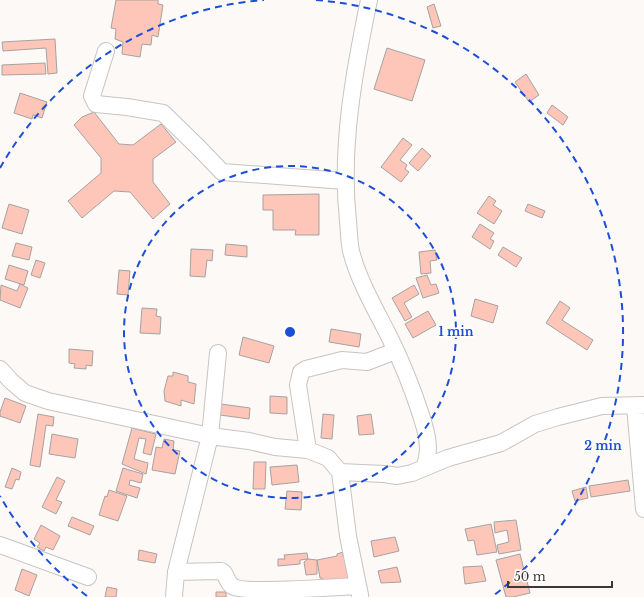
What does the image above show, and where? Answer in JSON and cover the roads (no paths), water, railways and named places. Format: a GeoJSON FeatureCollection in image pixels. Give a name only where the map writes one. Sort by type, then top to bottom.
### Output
{"type":"FeatureCollection","features":[{"type":"Feature","properties":{"kind":"street"},"geometry":{"type":"LineString","coordinates":[[369,0],[350,107],[346,148],[345,181],[351,251],[373,306],[406,371],[424,426],[428,456],[424,468]]}},
{"type":"Feature","properties":{"kind":"street"},"geometry":{"type":"LineString","coordinates":[[106,51],[92,96],[96,104],[163,113],[222,172],[345,181]]}},
{"type":"Feature","properties":{"kind":"street"},"geometry":{"type":"LineString","coordinates":[[308,450],[298,385],[301,372],[306,369],[342,360],[367,362],[395,351]]}},
{"type":"Feature","properties":{"kind":"street"},"geometry":{"type":"LineString","coordinates":[[174,597],[176,572],[210,436],[218,353]]}},
{"type":"Feature","properties":{"kind":"street"},"geometry":{"type":"LineString","coordinates":[[0,368],[11,381],[25,393],[48,401],[210,436],[250,441],[275,447],[308,450],[328,458],[340,472],[348,536],[359,592],[246,589],[231,585],[224,572],[220,571],[176,572]]}},
{"type":"Feature","properties":{"kind":"street"},"geometry":{"type":"LineString","coordinates":[[340,472],[397,476],[412,473],[448,458],[501,443],[535,424],[558,417],[602,406],[639,406],[644,509]]}},
{"type":"Feature","properties":{"kind":"street"},"geometry":{"type":"LineString","coordinates":[[0,545],[88,577]]}}]}
